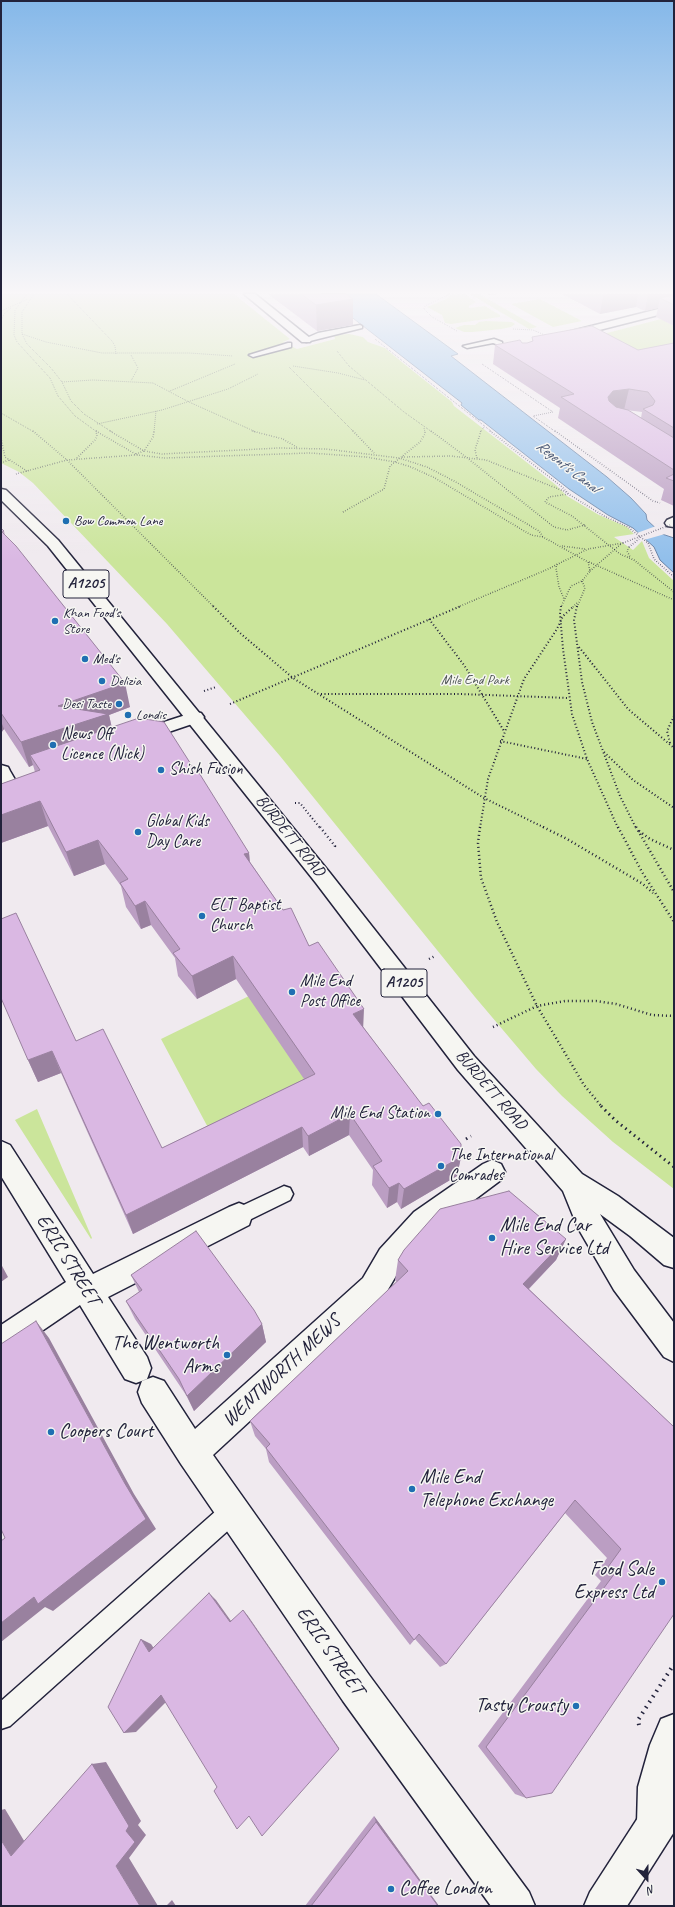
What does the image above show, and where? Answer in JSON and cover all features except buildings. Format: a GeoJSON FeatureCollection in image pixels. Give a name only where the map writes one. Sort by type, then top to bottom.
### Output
{"type":"FeatureCollection","features":[{"type":"Feature","properties":{"kind":"main road","name":"BURDETT ROAD"},"geometry":{"type":"LineString","coordinates":[[6,485],[195,717],[323,878],[466,1063],[573,1183],[610,1205],[674,1255]]}},
{"type":"Feature","properties":{"kind":"main road"},"geometry":{"type":"LineString","coordinates":[[124,742],[195,717]]}},
{"type":"Feature","properties":{"kind":"main road","name":"ERIC STREET"},"geometry":{"type":"LineString","coordinates":[[1,1153],[86,1289],[192,1453],[356,1688],[515,1906]]}},
{"type":"Feature","properties":{"kind":"main road","name":"WENTWORTH MEWS"},"geometry":{"type":"LineString","coordinates":[[192,1453],[373,1286],[390,1259],[424,1221],[492,1172]]}},
{"type":"Feature","properties":{"kind":"main road","name":"BURDETT ROAD"},"geometry":{"type":"LineString","coordinates":[[573,1183],[588,1219],[604,1248],[624,1280],[674,1347]]}},
{"type":"Feature","properties":{"kind":"main road"},"geometry":{"type":"LineString","coordinates":[[1,1342],[86,1289],[239,1216]]}},
{"type":"Feature","properties":{"kind":"main road"},"geometry":{"type":"LineString","coordinates":[[604,1906],[665,1814],[657,1787],[668,1745],[674,1732]]}},
{"type":"Feature","properties":{"kind":"lane"},"geometry":{"type":"LineString","coordinates":[[239,1216],[284,1194]]}},
{"type":"Feature","properties":{"kind":"lane"},"geometry":{"type":"LineString","coordinates":[[1,1717],[233,1511]]}},
{"type":"Feature","properties":{"kind":"path"},"geometry":{"type":"LineString","coordinates":[[52,383],[58,396],[75,416],[95,431],[139,456]]}},
{"type":"Feature","properties":{"kind":"path"},"geometry":{"type":"LineString","coordinates":[[62,383],[71,401],[97,424],[144,451],[162,454],[298,448],[339,450],[399,458],[427,467],[454,481],[539,531],[543,537]]}},
{"type":"Feature","properties":{"kind":"path"},"geometry":{"type":"LineString","coordinates":[[146,383],[153,384],[170,391],[189,402],[237,425],[254,432],[283,439],[298,448]]}},
{"type":"Feature","properties":{"kind":"path"},"geometry":{"type":"LineString","coordinates":[[170,391],[190,383]]}},
{"type":"Feature","properties":{"kind":"path"},"geometry":{"type":"LineString","coordinates":[[305,383],[379,459]]}},
{"type":"Feature","properties":{"kind":"path"},"geometry":{"type":"LineString","coordinates":[[369,383],[423,426],[538,512],[554,527],[567,530],[585,525]]}},
{"type":"Feature","properties":{"kind":"path"},"geometry":{"type":"LineString","coordinates":[[431,383],[567,493],[604,516],[628,527],[648,543],[652,549],[654,559],[674,577]]}},
{"type":"Feature","properties":{"kind":"path"},"geometry":{"type":"LineString","coordinates":[[510,383],[553,412],[533,416],[653,501],[665,504]]}},
{"type":"Feature","properties":{"kind":"path"},"geometry":{"type":"LineString","coordinates":[[97,424],[156,411],[228,389]]}},
{"type":"Feature","properties":{"kind":"path"},"geometry":{"type":"LineString","coordinates":[[6,485],[27,471],[67,460],[135,454],[144,451],[153,437],[156,411]]}},
{"type":"Feature","properties":{"kind":"path"},"geometry":{"type":"LineString","coordinates":[[1,413],[34,432],[67,460],[240,633],[292,678],[320,694],[484,798],[567,839],[600,858],[643,884],[659,899]]}},
{"type":"Feature","properties":{"kind":"path"},"geometry":{"type":"LineString","coordinates":[[343,512],[376,495],[384,489],[388,482],[390,466],[393,462],[420,442],[426,430],[423,426]]}},
{"type":"Feature","properties":{"kind":"path"},"geometry":{"type":"LineString","coordinates":[[477,458],[476,441],[485,426]]}},
{"type":"Feature","properties":{"kind":"path"},"geometry":{"type":"LineString","coordinates":[[77,458],[95,440],[97,436],[95,431]]}},
{"type":"Feature","properties":{"kind":"path"},"geometry":{"type":"LineString","coordinates":[[1,438],[5,457],[27,471]]}},
{"type":"Feature","properties":{"kind":"path"},"geometry":{"type":"LineString","coordinates":[[127,454],[165,458],[310,453],[379,459],[393,462],[424,473],[531,535],[543,537],[596,566],[674,600]]}},
{"type":"Feature","properties":{"kind":"path"},"geometry":{"type":"LineString","coordinates":[[385,460],[430,456],[477,458],[492,462],[515,473],[567,493]]}},
{"type":"Feature","properties":{"kind":"path"},"geometry":{"type":"LineString","coordinates":[[1,463],[9,460]]}},
{"type":"Feature","properties":{"kind":"path"},"geometry":{"type":"LineString","coordinates":[[567,493],[546,499],[545,502],[585,525],[609,546],[634,560]]}},
{"type":"Feature","properties":{"kind":"path"},"geometry":{"type":"LineString","coordinates":[[556,544],[574,549],[609,546],[646,535],[672,523]]}},
{"type":"Feature","properties":{"kind":"path"},"geometry":{"type":"LineString","coordinates":[[646,535],[629,547],[628,554],[674,592]]}},
{"type":"Feature","properties":{"kind":"path"},"geometry":{"type":"LineString","coordinates":[[623,543],[614,549],[582,581],[572,586],[564,599],[561,608],[560,622],[570,698],[577,730],[587,759],[621,835],[674,922]]}},
{"type":"Feature","properties":{"kind":"path"},"geometry":{"type":"LineString","coordinates":[[230,704],[429,618],[546,570],[591,548]]}},
{"type":"Feature","properties":{"kind":"path"},"geometry":{"type":"LineString","coordinates":[[586,560],[590,566],[590,572]]}},
{"type":"Feature","properties":{"kind":"path"},"geometry":{"type":"LineString","coordinates":[[558,564],[556,568],[559,587],[564,599]]}},
{"type":"Feature","properties":{"kind":"path"},"geometry":{"type":"LineString","coordinates":[[582,581],[585,588],[578,602],[574,620],[582,682],[587,702],[602,750],[620,796],[636,828],[674,892]]}},
{"type":"Feature","properties":{"kind":"path"},"geometry":{"type":"LineString","coordinates":[[578,602],[563,616],[530,669],[517,696],[500,741],[484,798],[478,843],[481,878],[497,922],[537,1006],[584,1085],[602,1109],[674,1167]]}},
{"type":"Feature","properties":{"kind":"path"},"geometry":{"type":"LineString","coordinates":[[429,618],[464,665],[504,731]]}},
{"type":"Feature","properties":{"kind":"path"},"geometry":{"type":"LineString","coordinates":[[578,645],[586,659],[624,705],[641,722],[674,748]]}},
{"type":"Feature","properties":{"kind":"path"},"geometry":{"type":"LineString","coordinates":[[207,690],[216,687]]}},
{"type":"Feature","properties":{"kind":"path"},"geometry":{"type":"LineString","coordinates":[[320,694],[481,695],[570,698]]}},
{"type":"Feature","properties":{"kind":"path"},"geometry":{"type":"LineString","coordinates":[[672,746],[667,736],[668,726],[674,716]]}},
{"type":"Feature","properties":{"kind":"path"},"geometry":{"type":"LineString","coordinates":[[500,741],[587,759]]}},
{"type":"Feature","properties":{"kind":"path"},"geometry":{"type":"LineString","coordinates":[[602,750],[633,780],[674,808]]}},
{"type":"Feature","properties":{"kind":"path","name":"BURDETT ROAD"},"geometry":{"type":"LineString","coordinates":[[300,803],[335,846]]}},
{"type":"Feature","properties":{"kind":"path"},"geometry":{"type":"LineString","coordinates":[[636,828],[643,836],[674,850]]}},
{"type":"Feature","properties":{"kind":"path"},"geometry":{"type":"LineString","coordinates":[[429,959],[435,956]]}},
{"type":"Feature","properties":{"kind":"path"},"geometry":{"type":"LineString","coordinates":[[493,1027],[537,1006],[565,1001],[596,1001],[616,1004],[652,1015],[674,1016]]}},
{"type":"Feature","properties":{"kind":"path"},"geometry":{"type":"LineString","coordinates":[[466,1139],[471,1136]]}},
{"type":"Feature","properties":{"kind":"green space","name":"Mile End Park"},"geometry":{"type":"Polygon","coordinates":[[[1,383],[428,383],[452,402],[454,406],[556,485],[567,496],[599,515],[627,527],[634,534],[614,537],[633,550],[642,541],[649,558],[674,581],[674,1189],[613,1142],[562,1096],[536,1069],[475,997],[280,756],[167,624],[33,483],[19,472],[1,463],[1,383]]]}},
{"type":"Feature","properties":{"kind":"green space"},"geometry":{"type":"Polygon","coordinates":[[[249,996],[319,1085],[213,1137],[161,1039],[249,996]]]}},
{"type":"Feature","properties":{"kind":"green space"},"geometry":{"type":"Polygon","coordinates":[[[37,1109],[92,1238],[91,1239],[15,1120],[37,1109]]]}},
{"type":"Feature","properties":{"kind":"water","name":"Regent's Canal"},"geometry":{"type":"Polygon","coordinates":[[[436,383],[486,383],[607,477],[631,498],[646,514],[647,520],[662,534],[674,538],[674,573],[660,560],[654,547],[633,528],[608,515],[569,489],[481,420],[479,420],[461,405],[462,403],[436,383]]]}},
{"type":"Feature","properties":{"kind":"pier"},"geometry":{"type":"Polygon","coordinates":[[[656,526],[665,534],[644,540],[637,533],[656,526]]]}},
{"type":"Feature","properties":{"kind":"place","name":"Bow Common Lane"},"geometry":{"type":"Point","coordinates":[66,521]}},
{"type":"Feature","properties":{"kind":"place","name":"Khan Food's Store"},"geometry":{"type":"Point","coordinates":[55,621]}},
{"type":"Feature","properties":{"kind":"place","name":"Med's"},"geometry":{"type":"Point","coordinates":[85,659]}},
{"type":"Feature","properties":{"kind":"place","name":"Delizia"},"geometry":{"type":"Point","coordinates":[102,681]}},
{"type":"Feature","properties":{"kind":"place","name":"Desi Taste"},"geometry":{"type":"Point","coordinates":[119,704]}},
{"type":"Feature","properties":{"kind":"place","name":"Londis"},"geometry":{"type":"Point","coordinates":[128,715]}},
{"type":"Feature","properties":{"kind":"place","name":"News Off Licence (Nick)"},"geometry":{"type":"Point","coordinates":[53,745]}},
{"type":"Feature","properties":{"kind":"place","name":"Shish Fusion"},"geometry":{"type":"Point","coordinates":[161,770]}},
{"type":"Feature","properties":{"kind":"place","name":"Global Kids Day Care"},"geometry":{"type":"Point","coordinates":[138,832]}},
{"type":"Feature","properties":{"kind":"place","name":"ELT Baptist Church"},"geometry":{"type":"Point","coordinates":[202,916]}},
{"type":"Feature","properties":{"kind":"place","name":"Mile End Post Office"},"geometry":{"type":"Point","coordinates":[292,992]}},
{"type":"Feature","properties":{"kind":"place","name":"Mile End Station"},"geometry":{"type":"Point","coordinates":[438,1114]}},
{"type":"Feature","properties":{"kind":"place","name":"The International Comrades"},"geometry":{"type":"Point","coordinates":[441,1166]}},
{"type":"Feature","properties":{"kind":"place","name":"Mile End Car Hire Service Ltd"},"geometry":{"type":"Point","coordinates":[492,1238]}},
{"type":"Feature","properties":{"kind":"place","name":"The Wentworth Arms"},"geometry":{"type":"Point","coordinates":[227,1355]}},
{"type":"Feature","properties":{"kind":"place","name":"Coopers Court"},"geometry":{"type":"Point","coordinates":[51,1432]}},
{"type":"Feature","properties":{"kind":"place","name":"Mile End Telephone Exchange"},"geometry":{"type":"Point","coordinates":[412,1489]}},
{"type":"Feature","properties":{"kind":"place","name":"Food Sale Express Ltd"},"geometry":{"type":"Point","coordinates":[662,1582]}},
{"type":"Feature","properties":{"kind":"place","name":"Tasty Crousty"},"geometry":{"type":"Point","coordinates":[576,1706]}},
{"type":"Feature","properties":{"kind":"place","name":"Coffee London"},"geometry":{"type":"Point","coordinates":[391,1889]}}]}
